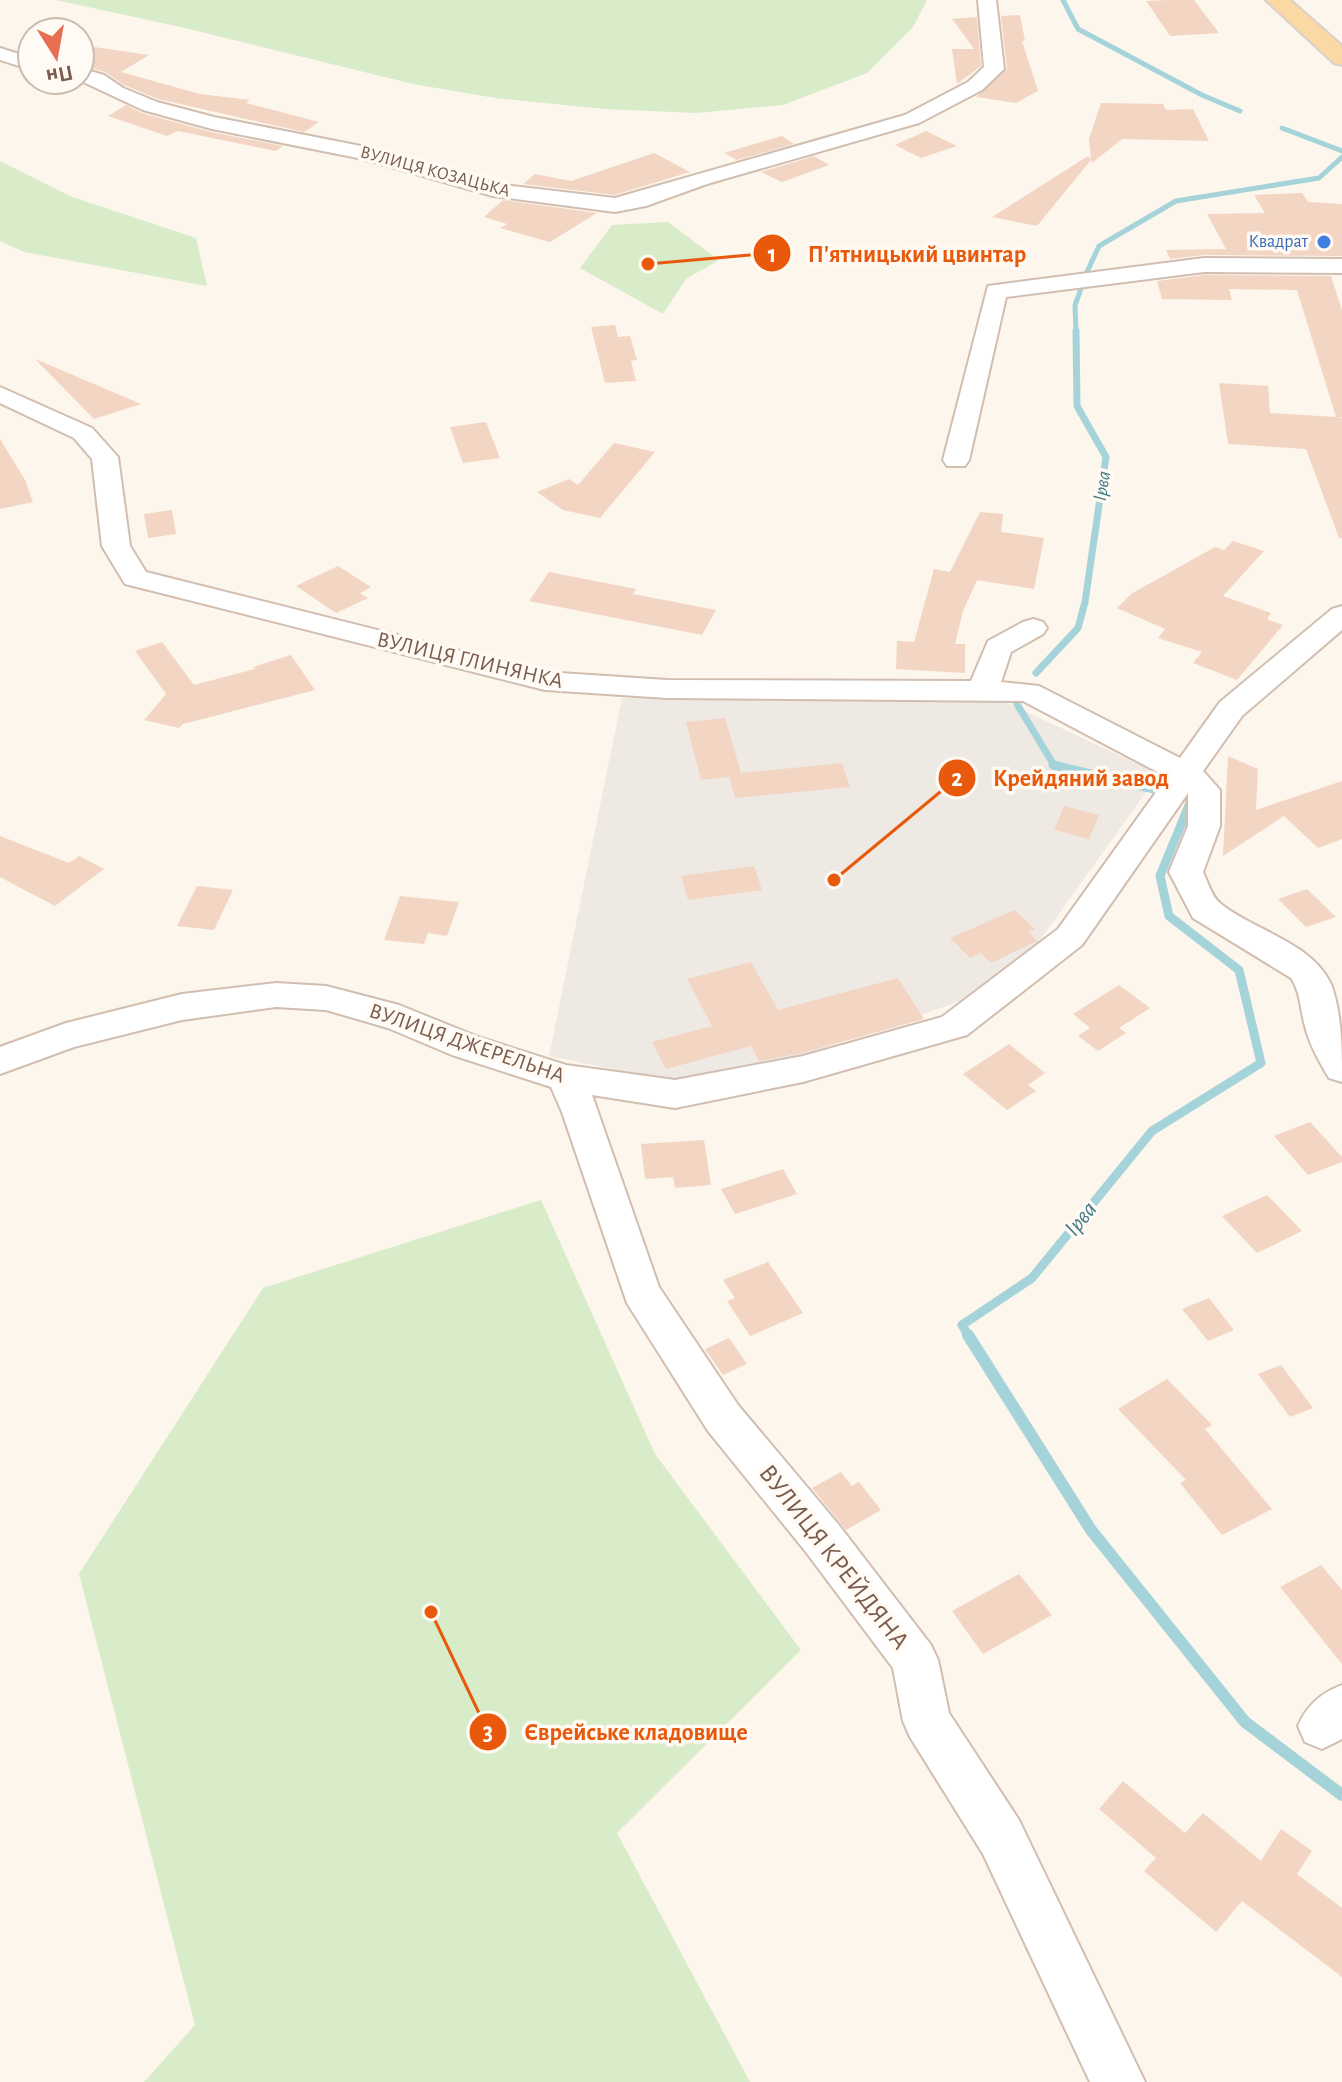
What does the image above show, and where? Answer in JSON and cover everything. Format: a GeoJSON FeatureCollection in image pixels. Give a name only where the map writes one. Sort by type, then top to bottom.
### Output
{"type":"FeatureCollection","features":[{"type":"Feature","properties":{"kind":"main road"},"geometry":{"type":"LineString","coordinates":[[1277,0],[1342,58]]}},
{"type":"Feature","properties":{"kind":"street","name":"ВУЛИЦЯ КОЗАЦЬКА"},"geometry":{"type":"LineString","coordinates":[[96,79],[116,92],[150,106],[212,123],[366,153],[493,190],[615,205],[638,201],[699,179],[912,119],[975,86],[994,69],[987,0]]}},
{"type":"Feature","properties":{"kind":"street"},"geometry":{"type":"LineString","coordinates":[[956,460],[996,291],[1204,265],[1342,266]]}},
{"type":"Feature","properties":{"kind":"street","name":"ВУЛИЦЯ ГЛИНЯНКА"},"geometry":{"type":"LineString","coordinates":[[0,394],[83,433],[105,457],[116,546],[135,578],[162,587],[300,618],[545,681],[667,689],[1028,692],[1178,785]]}},
{"type":"Feature","properties":{"kind":"street","name":"ВУЛИЦЯ ДЖЕРЕЛЬНА"},"geometry":{"type":"LineString","coordinates":[[0,1061],[66,1036],[182,1007],[276,995],[326,998],[399,1018],[465,1046],[565,1078],[675,1094],[803,1069],[954,1026],[1070,937],[1231,709],[1342,615]]}},
{"type":"Feature","properties":{"kind":"street"},"geometry":{"type":"LineString","coordinates":[[983,690],[998,647],[1033,628]]}},
{"type":"Feature","properties":{"kind":"street"},"geometry":{"type":"LineString","coordinates":[[1178,785],[1204,790],[1204,826],[1186,872],[1205,910],[1303,969],[1315,986],[1323,1029],[1342,1069]]}},
{"type":"Feature","properties":{"kind":"street","name":"ВУЛИЦЯ КРЕЙДЯНА"},"geometry":{"type":"LineString","coordinates":[[565,1078],[581,1112],[641,1292],[723,1418],[822,1538],[915,1660],[927,1721],[1001,1837],[1118,2082]]}},
{"type":"Feature","properties":{"kind":"shaded area"},"geometry":{"type":"Polygon","coordinates":[[[622,698],[1001,700],[1159,774],[1008,985],[705,1088],[549,1056],[622,698]]]}},
{"type":"Feature","properties":{"kind":"green space"},"geometry":{"type":"Polygon","coordinates":[[[56,0],[927,0],[913,27],[867,73],[783,105],[696,113],[604,109],[495,98],[413,84],[56,0]]]}},
{"type":"Feature","properties":{"kind":"green space"},"geometry":{"type":"Polygon","coordinates":[[[0,161],[72,197],[196,238],[207,286],[24,252],[0,241],[0,161]]]}},
{"type":"Feature","properties":{"kind":"green space"},"geometry":{"type":"Polygon","coordinates":[[[668,222],[719,260],[686,279],[663,314],[580,268],[612,225],[668,222]]]}},
{"type":"Feature","properties":{"kind":"green space"},"geometry":{"type":"Polygon","coordinates":[[[541,1200],[655,1454],[801,1650],[617,1833],[750,2082],[144,2082],[195,2025],[79,1574],[263,1288],[541,1200]]]}},
{"type":"Feature","properties":{"kind":"building"},"geometry":{"type":"Polygon","coordinates":[[[1194,0],[1219,33],[1170,36],[1146,1],[1194,0]]]}},
{"type":"Feature","properties":{"kind":"building"},"geometry":{"type":"Polygon","coordinates":[[[1020,15],[1025,41],[1022,41],[1038,91],[1016,103],[976,97],[1007,69],[1001,16],[1020,15]]]}},
{"type":"Feature","properties":{"kind":"building"},"geometry":{"type":"Polygon","coordinates":[[[977,17],[981,66],[957,84],[952,49],[974,49],[952,19],[977,17]]]}},
{"type":"Feature","properties":{"kind":"building"},"geometry":{"type":"Polygon","coordinates":[[[96,47],[149,55],[121,72],[200,94],[250,100],[246,103],[319,122],[304,132],[158,99],[124,85],[96,69],[96,47]]]}},
{"type":"Feature","properties":{"kind":"building"},"geometry":{"type":"Polygon","coordinates":[[[1101,103],[1163,104],[1166,110],[1193,109],[1209,141],[1122,139],[1092,163],[1091,160],[1037,226],[992,217],[1088,156],[1091,159],[1089,139],[1101,103]]]}},
{"type":"Feature","properties":{"kind":"building"},"geometry":{"type":"Polygon","coordinates":[[[126,105],[142,113],[211,132],[283,146],[276,151],[178,131],[167,136],[108,116],[126,105]]]}},
{"type":"Feature","properties":{"kind":"building"},"geometry":{"type":"Polygon","coordinates":[[[926,131],[957,146],[921,158],[895,145],[926,131]]]}},
{"type":"Feature","properties":{"kind":"building"},"geometry":{"type":"Polygon","coordinates":[[[782,136],[794,144],[737,160],[724,153],[782,136]]]}},
{"type":"Feature","properties":{"kind":"building"},"geometry":{"type":"Polygon","coordinates":[[[654,153],[690,172],[615,195],[523,184],[535,174],[571,181],[654,153]]]}},
{"type":"Feature","properties":{"kind":"building"},"geometry":{"type":"Polygon","coordinates":[[[814,156],[829,165],[782,182],[761,172],[814,156]]]}},
{"type":"Feature","properties":{"kind":"building"},"geometry":{"type":"Polygon","coordinates":[[[1302,193],[1308,202],[1342,204],[1342,256],[1204,255],[1170,259],[1166,250],[1226,249],[1207,214],[1265,213],[1254,195],[1302,193]]]}},
{"type":"Feature","properties":{"kind":"building"},"geometry":{"type":"Polygon","coordinates":[[[503,200],[597,213],[550,242],[500,228],[507,224],[484,217],[503,200]]]}},
{"type":"Feature","properties":{"kind":"building"},"geometry":{"type":"Polygon","coordinates":[[[1204,275],[1331,276],[1342,310],[1342,417],[1339,417],[1342,418],[1342,538],[1339,538],[1306,449],[1228,444],[1219,383],[1268,386],[1270,413],[1336,417],[1297,290],[1229,289],[1232,300],[1162,299],[1157,281],[1204,275]]]}},
{"type":"Feature","properties":{"kind":"building"},"geometry":{"type":"Polygon","coordinates":[[[615,325],[618,337],[630,336],[637,360],[631,361],[636,381],[605,383],[591,327],[615,325]]]}},
{"type":"Feature","properties":{"kind":"building"},"geometry":{"type":"Polygon","coordinates":[[[35,359],[141,404],[94,419],[35,359]]]}},
{"type":"Feature","properties":{"kind":"building"},"geometry":{"type":"Polygon","coordinates":[[[486,422],[500,458],[463,463],[450,427],[486,422]]]}},
{"type":"Feature","properties":{"kind":"building"},"geometry":{"type":"Polygon","coordinates":[[[0,439],[25,480],[33,502],[0,509],[0,439]]]}},
{"type":"Feature","properties":{"kind":"building"},"geometry":{"type":"Polygon","coordinates":[[[614,443],[655,452],[600,518],[563,510],[537,492],[569,479],[578,485],[614,443]]]}},
{"type":"Feature","properties":{"kind":"building"},"geometry":{"type":"Polygon","coordinates":[[[172,510],[176,534],[148,538],[144,514],[172,510]]]}},
{"type":"Feature","properties":{"kind":"building"},"geometry":{"type":"Polygon","coordinates":[[[980,512],[1003,514],[1001,532],[1044,538],[1034,589],[977,580],[963,611],[955,644],[965,644],[965,673],[896,669],[897,641],[914,642],[934,569],[950,572],[980,512]]]}},
{"type":"Feature","properties":{"kind":"building"},"geometry":{"type":"Polygon","coordinates":[[[1233,541],[1264,551],[1223,596],[1271,613],[1267,619],[1283,625],[1237,680],[1193,663],[1202,652],[1158,638],[1165,629],[1117,608],[1131,594],[1215,547],[1224,550],[1233,541]]]}},
{"type":"Feature","properties":{"kind":"building"},"geometry":{"type":"Polygon","coordinates":[[[338,566],[371,587],[360,593],[368,598],[336,613],[296,586],[338,566]]]}},
{"type":"Feature","properties":{"kind":"building"},"geometry":{"type":"Polygon","coordinates":[[[549,572],[636,589],[633,594],[716,610],[702,635],[529,601],[549,572]]]}},
{"type":"Feature","properties":{"kind":"building"},"geometry":{"type":"Polygon","coordinates":[[[162,642],[194,685],[255,669],[253,667],[291,655],[315,690],[183,724],[179,728],[144,720],[166,694],[135,651],[162,642]]]}},
{"type":"Feature","properties":{"kind":"building"},"geometry":{"type":"Polygon","coordinates":[[[725,718],[741,773],[842,763],[850,787],[735,798],[729,777],[701,780],[686,722],[725,718]]]}},
{"type":"Feature","properties":{"kind":"building"},"geometry":{"type":"Polygon","coordinates":[[[1228,756],[1258,769],[1256,810],[1342,781],[1342,839],[1318,848],[1284,816],[1223,856],[1228,756]]]}},
{"type":"Feature","properties":{"kind":"building"},"geometry":{"type":"Polygon","coordinates":[[[1064,806],[1099,815],[1089,839],[1054,830],[1064,806]]]}},
{"type":"Feature","properties":{"kind":"building"},"geometry":{"type":"Polygon","coordinates":[[[0,836],[69,863],[79,856],[104,869],[55,906],[0,877],[0,836]]]}},
{"type":"Feature","properties":{"kind":"building"},"geometry":{"type":"Polygon","coordinates":[[[754,866],[762,890],[688,900],[681,876],[754,866]]]}},
{"type":"Feature","properties":{"kind":"building"},"geometry":{"type":"Polygon","coordinates":[[[197,886],[233,890],[214,930],[177,926],[197,886]]]}},
{"type":"Feature","properties":{"kind":"building"},"geometry":{"type":"Polygon","coordinates":[[[1307,889],[1336,917],[1306,927],[1278,899],[1307,889]]]}},
{"type":"Feature","properties":{"kind":"building"},"geometry":{"type":"Polygon","coordinates":[[[400,896],[459,902],[447,936],[428,933],[424,944],[384,940],[400,896]]]}},
{"type":"Feature","properties":{"kind":"building"},"geometry":{"type":"Polygon","coordinates":[[[1015,910],[1035,929],[1029,932],[1037,941],[991,963],[981,953],[970,958],[950,938],[1015,910]]]}},
{"type":"Feature","properties":{"kind":"building"},"geometry":{"type":"Polygon","coordinates":[[[751,962],[778,1010],[898,978],[924,1019],[802,1053],[759,1061],[751,1046],[666,1069],[652,1042],[712,1026],[687,979],[751,962]]]}},
{"type":"Feature","properties":{"kind":"building"},"geometry":{"type":"Polygon","coordinates":[[[1119,985],[1150,1008],[1119,1028],[1126,1033],[1098,1051],[1078,1036],[1090,1028],[1073,1014],[1119,985]]]}},
{"type":"Feature","properties":{"kind":"building"},"geometry":{"type":"Polygon","coordinates":[[[1009,1044],[1045,1073],[1028,1085],[1036,1091],[1007,1110],[963,1074],[1009,1044]]]}},
{"type":"Feature","properties":{"kind":"building"},"geometry":{"type":"Polygon","coordinates":[[[1310,1122],[1342,1157],[1342,1162],[1308,1175],[1274,1136],[1310,1122]]]}},
{"type":"Feature","properties":{"kind":"building"},"geometry":{"type":"Polygon","coordinates":[[[704,1140],[711,1185],[675,1188],[673,1177],[645,1179],[641,1144],[704,1140]]]}},
{"type":"Feature","properties":{"kind":"building"},"geometry":{"type":"Polygon","coordinates":[[[783,1169],[797,1194],[735,1214],[721,1189],[783,1169]]]}},
{"type":"Feature","properties":{"kind":"building"},"geometry":{"type":"Polygon","coordinates":[[[1267,1195],[1302,1231],[1257,1253],[1222,1216],[1267,1195]]]}},
{"type":"Feature","properties":{"kind":"building"},"geometry":{"type":"Polygon","coordinates":[[[768,1262],[803,1313],[750,1336],[727,1301],[735,1298],[723,1280],[768,1262]]]}},
{"type":"Feature","properties":{"kind":"building"},"geometry":{"type":"Polygon","coordinates":[[[1209,1298],[1234,1330],[1208,1341],[1182,1309],[1209,1298]]]}},
{"type":"Feature","properties":{"kind":"building"},"geometry":{"type":"Polygon","coordinates":[[[729,1338],[747,1364],[723,1375],[705,1349],[729,1338]]]}},
{"type":"Feature","properties":{"kind":"building"},"geometry":{"type":"Polygon","coordinates":[[[1281,1365],[1313,1408],[1290,1417],[1258,1374],[1281,1365]]]}},
{"type":"Feature","properties":{"kind":"building"},"geometry":{"type":"Polygon","coordinates":[[[1167,1379],[1212,1425],[1205,1429],[1272,1509],[1222,1535],[1180,1483],[1186,1480],[1118,1409],[1167,1379]]]}},
{"type":"Feature","properties":{"kind":"building"},"geometry":{"type":"Polygon","coordinates":[[[841,1472],[852,1486],[859,1482],[881,1510],[846,1530],[812,1488],[841,1472]]]}},
{"type":"Feature","properties":{"kind":"building"},"geometry":{"type":"Polygon","coordinates":[[[1321,1565],[1342,1590],[1342,1664],[1280,1587],[1321,1565]]]}},
{"type":"Feature","properties":{"kind":"building"},"geometry":{"type":"Polygon","coordinates":[[[1019,1574],[1052,1615],[983,1654],[952,1611],[1019,1574]]]}},
{"type":"Feature","properties":{"kind":"building"},"geometry":{"type":"Polygon","coordinates":[[[1123,1781],[1185,1833],[1203,1813],[1261,1861],[1281,1829],[1312,1851],[1297,1874],[1342,1908],[1342,1977],[1242,1901],[1216,1932],[1144,1871],[1156,1858],[1099,1809],[1123,1781]]]}},
{"type":"Feature","properties":{"kind":"waterway","name":"Ірва"},"geometry":{"type":"LineString","coordinates":[[1063,0],[1078,29],[1202,95],[1240,111]]}},
{"type":"Feature","properties":{"kind":"waterway","name":"Ірва"},"geometry":{"type":"LineString","coordinates":[[1282,128],[1342,151]]}},
{"type":"Feature","properties":{"kind":"waterway","name":"Ірва"},"geometry":{"type":"LineString","coordinates":[[1087,272],[1099,246],[1176,201],[1319,178],[1342,157]]}},
{"type":"Feature","properties":{"kind":"waterway","name":"Ірва"},"geometry":{"type":"LineString","coordinates":[[1076,333],[1075,305],[1081,289]]}},
{"type":"Feature","properties":{"kind":"waterway","name":"Ірва"},"geometry":{"type":"LineString","coordinates":[[1036,673],[1078,628],[1085,602],[1106,457],[1077,406],[1076,331]]}},
{"type":"Feature","properties":{"kind":"waterway","name":"Ірва"},"geometry":{"type":"LineString","coordinates":[[1014,699],[1054,765]]}},
{"type":"Feature","properties":{"kind":"waterway","name":"Ірва"},"geometry":{"type":"LineString","coordinates":[[969,1337],[962,1325],[1032,1278],[1152,1131],[1261,1063],[1239,970],[1169,916],[1160,876],[1192,798],[1054,765]]}},
{"type":"Feature","properties":{"kind":"waterway","name":"Ірва"},"geometry":{"type":"LineString","coordinates":[[968,1335],[1091,1530],[1245,1722],[1342,1795]]}},
{"type":"Feature","properties":{"kind":"place","name":"Квадрат"},"geometry":{"type":"Point","coordinates":[1324,242]}},
{"type":"Feature","properties":{"kind":"place","name":"П'ятницький цвинтар"},"geometry":{"type":"Point","coordinates":[648,264]}},
{"type":"Feature","properties":{"kind":"place","name":"Крейдяний завод"},"geometry":{"type":"Point","coordinates":[834,880]}},
{"type":"Feature","properties":{"kind":"place","name":"Єврейське кладовище"},"geometry":{"type":"Point","coordinates":[431,1612]}}]}
